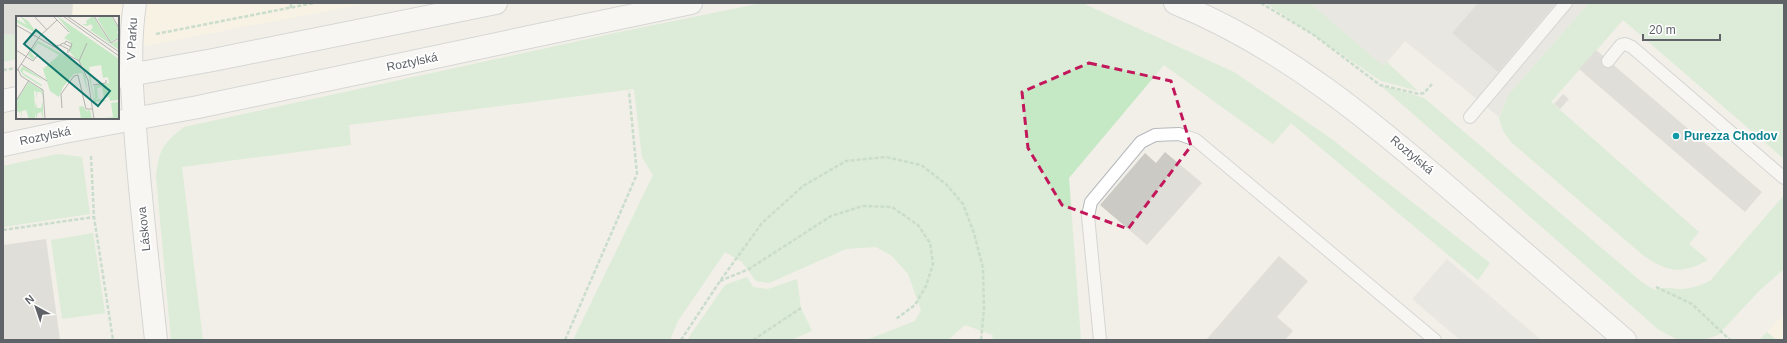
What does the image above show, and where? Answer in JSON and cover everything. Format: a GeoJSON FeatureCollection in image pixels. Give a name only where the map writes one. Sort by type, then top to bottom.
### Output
{"type":"FeatureCollection","features":[{"type":"Feature","properties":{"kind":"main road","name":"V Parku"},"geometry":{"type":"LineString","coordinates":[[124,76],[131,39],[135,3]]}},
{"type":"Feature","properties":{"kind":"main road","name":"Roztylská"},"geometry":{"type":"LineString","coordinates":[[3,145],[206,105],[691,3]]}},
{"type":"Feature","properties":{"kind":"main road","name":"Roztylská"},"geometry":{"type":"LineString","coordinates":[[1175,3],[1244,37],[1284,60],[1338,97],[1393,139],[1625,340]]}},
{"type":"Feature","properties":{"kind":"main road"},"geometry":{"type":"LineString","coordinates":[[134,119],[124,76],[213,60],[486,4]]}},
{"type":"Feature","properties":{"kind":"main road"},"geometry":{"type":"LineString","coordinates":[[3,101],[16,98]]}},
{"type":"Feature","properties":{"kind":"main road","name":"Láskova"},"geometry":{"type":"LineString","coordinates":[[134,119],[156,340]]}},
{"type":"Feature","properties":{"kind":"lane"},"geometry":{"type":"LineString","coordinates":[[1470,117],[1566,3]]}},
{"type":"Feature","properties":{"kind":"lane"},"geometry":{"type":"LineString","coordinates":[[1608,61],[1621,45],[1625,44],[1632,48],[1784,178]]}},
{"type":"Feature","properties":{"kind":"lane"},"geometry":{"type":"LineString","coordinates":[[1100,340],[1088,216],[1091,202],[1141,142],[1155,135],[1179,134],[1196,140],[1435,340]]}},
{"type":"Feature","properties":{"kind":"path"},"geometry":{"type":"LineString","coordinates":[[291,3],[291,8]]}},
{"type":"Feature","properties":{"kind":"path"},"geometry":{"type":"LineString","coordinates":[[131,39],[314,3]]}},
{"type":"Feature","properties":{"kind":"path"},"geometry":{"type":"LineString","coordinates":[[1261,3],[1314,35],[1380,85],[1420,94],[1424,93],[1432,84]]}},
{"type":"Feature","properties":{"kind":"path"},"geometry":{"type":"LineString","coordinates":[[3,70],[16,68]]}},
{"type":"Feature","properties":{"kind":"path"},"geometry":{"type":"LineString","coordinates":[[565,340],[637,174],[629,91]]}},
{"type":"Feature","properties":{"kind":"path"},"geometry":{"type":"LineString","coordinates":[[90,156],[94,217],[113,340]]}},
{"type":"Feature","properties":{"kind":"path"},"geometry":{"type":"LineString","coordinates":[[681,340],[720,281],[762,224],[803,186],[846,161],[886,157],[921,165],[946,184],[962,204],[974,233],[983,268],[984,309],[981,340]]}},
{"type":"Feature","properties":{"kind":"path"},"geometry":{"type":"LineString","coordinates":[[720,281],[749,269],[831,216],[863,206],[892,207],[918,225],[930,243],[932,264],[926,286],[915,306],[896,319]]}},
{"type":"Feature","properties":{"kind":"path"},"geometry":{"type":"LineString","coordinates":[[3,230],[94,217]]}},
{"type":"Feature","properties":{"kind":"path"},"geometry":{"type":"LineString","coordinates":[[1656,288],[1692,304],[1730,340]]}},
{"type":"Feature","properties":{"kind":"path"},"geometry":{"type":"LineString","coordinates":[[753,340],[800,308]]}},
{"type":"Feature","properties":{"kind":"highlighted area"},"geometry":{"type":"Polygon","coordinates":[[[1089,63],[1171,81],[1191,146],[1128,229],[1062,205],[1028,148],[1022,92],[1089,63]]]}},
{"type":"Feature","properties":{"kind":"shaded area"},"geometry":{"type":"Polygon","coordinates":[[[3,3],[369,3],[119,51],[119,16],[16,16],[16,35],[3,34],[3,3]]]}},
{"type":"Feature","properties":{"kind":"shaded area"},"geometry":{"type":"Polygon","coordinates":[[[1310,3],[1589,3],[1509,94],[1499,117],[1405,41],[1383,67],[1310,3]]]}},
{"type":"Feature","properties":{"kind":"shaded area"},"geometry":{"type":"Polygon","coordinates":[[[1447,259],[1541,340],[1460,340],[1412,299],[1447,259]]]}},
{"type":"Feature","properties":{"kind":"shaded area"},"geometry":{"type":"Polygon","coordinates":[[[1784,314],[1784,340],[1759,340],[1767,332],[1784,314]]]}},
{"type":"Feature","properties":{"kind":"green space"},"geometry":{"type":"Polygon","coordinates":[[[762,3],[1082,3],[1234,72],[1329,137],[1490,263],[1478,280],[1291,123],[1273,144],[1164,65],[1069,178],[1081,340],[992,340],[993,335],[965,325],[948,340],[866,340],[915,321],[921,310],[908,274],[892,256],[876,247],[846,249],[769,283],[756,281],[742,262],[725,252],[678,321],[670,340],[573,340],[653,175],[642,157],[634,89],[349,125],[351,145],[182,167],[203,340],[171,340],[156,176],[163,148],[171,138],[184,127],[620,32],[762,3]]]}},
{"type":"Feature","properties":{"kind":"green space"},"geometry":{"type":"Polygon","coordinates":[[[1266,3],[1310,3],[1383,66],[1387,62],[1418,91],[1381,81],[1266,3]]]}},
{"type":"Feature","properties":{"kind":"green space"},"geometry":{"type":"Polygon","coordinates":[[[1589,3],[1784,3],[1784,159],[1623,20],[1551,102],[1699,232],[1689,244],[1708,260],[1699,265],[1691,268],[1676,270],[1661,266],[1644,256],[1511,142],[1503,131],[1499,118],[1509,94],[1589,3]]]}},
{"type":"Feature","properties":{"kind":"green space"},"geometry":{"type":"Polygon","coordinates":[[[3,34],[16,35],[16,59],[3,62],[3,34]]]}},
{"type":"Feature","properties":{"kind":"green space"},"geometry":{"type":"Polygon","coordinates":[[[1380,85],[1424,98],[1643,283],[1655,290],[1665,288],[1686,289],[1710,281],[1784,195],[1784,269],[1759,291],[1718,335],[1704,340],[1678,340],[1659,330],[1380,85]]]}},
{"type":"Feature","properties":{"kind":"green space"},"geometry":{"type":"Polygon","coordinates":[[[58,154],[82,157],[90,214],[3,227],[3,166],[58,154]]]}},
{"type":"Feature","properties":{"kind":"green space"},"geometry":{"type":"Polygon","coordinates":[[[93,233],[105,313],[62,319],[51,240],[93,233]]]}},
{"type":"Feature","properties":{"kind":"green space"},"geometry":{"type":"Polygon","coordinates":[[[747,277],[753,287],[768,289],[797,279],[801,308],[812,331],[791,340],[687,340],[725,285],[747,277]]]}},
{"type":"Feature","properties":{"kind":"green space"},"geometry":{"type":"Polygon","coordinates":[[[1767,332],[1777,340],[1759,340],[1767,332]]]}},
{"type":"Feature","properties":{"kind":"building"},"geometry":{"type":"Polygon","coordinates":[[[3,3],[73,3],[72,16],[16,16],[16,35],[3,34],[3,3]]]}},
{"type":"Feature","properties":{"kind":"building"},"geometry":{"type":"Polygon","coordinates":[[[1478,3],[1556,3],[1498,72],[1452,33],[1478,3]]]}},
{"type":"Feature","properties":{"kind":"building","name":"Purezza Chodov"},"geometry":{"type":"Polygon","coordinates":[[[1596,50],[1762,192],[1745,212],[1579,69],[1596,50]]]}},
{"type":"Feature","properties":{"kind":"building"},"geometry":{"type":"Polygon","coordinates":[[[1563,94],[1569,99],[1560,109],[1554,104],[1563,94]]]}},
{"type":"Feature","properties":{"kind":"building"},"geometry":{"type":"Polygon","coordinates":[[[1165,152],[1202,183],[1147,245],[1100,205],[1145,153],[1156,163],[1165,152]]]}},
{"type":"Feature","properties":{"kind":"building"},"geometry":{"type":"Polygon","coordinates":[[[46,239],[60,340],[3,340],[3,245],[46,239]]]}},
{"type":"Feature","properties":{"kind":"building"},"geometry":{"type":"Polygon","coordinates":[[[1279,256],[1308,281],[1277,317],[1293,331],[1285,340],[1206,340],[1279,256]]]}},
{"type":"Feature","properties":{"kind":"place","name":"Purezza Chodov"},"geometry":{"type":"Point","coordinates":[1676,136]}}]}
